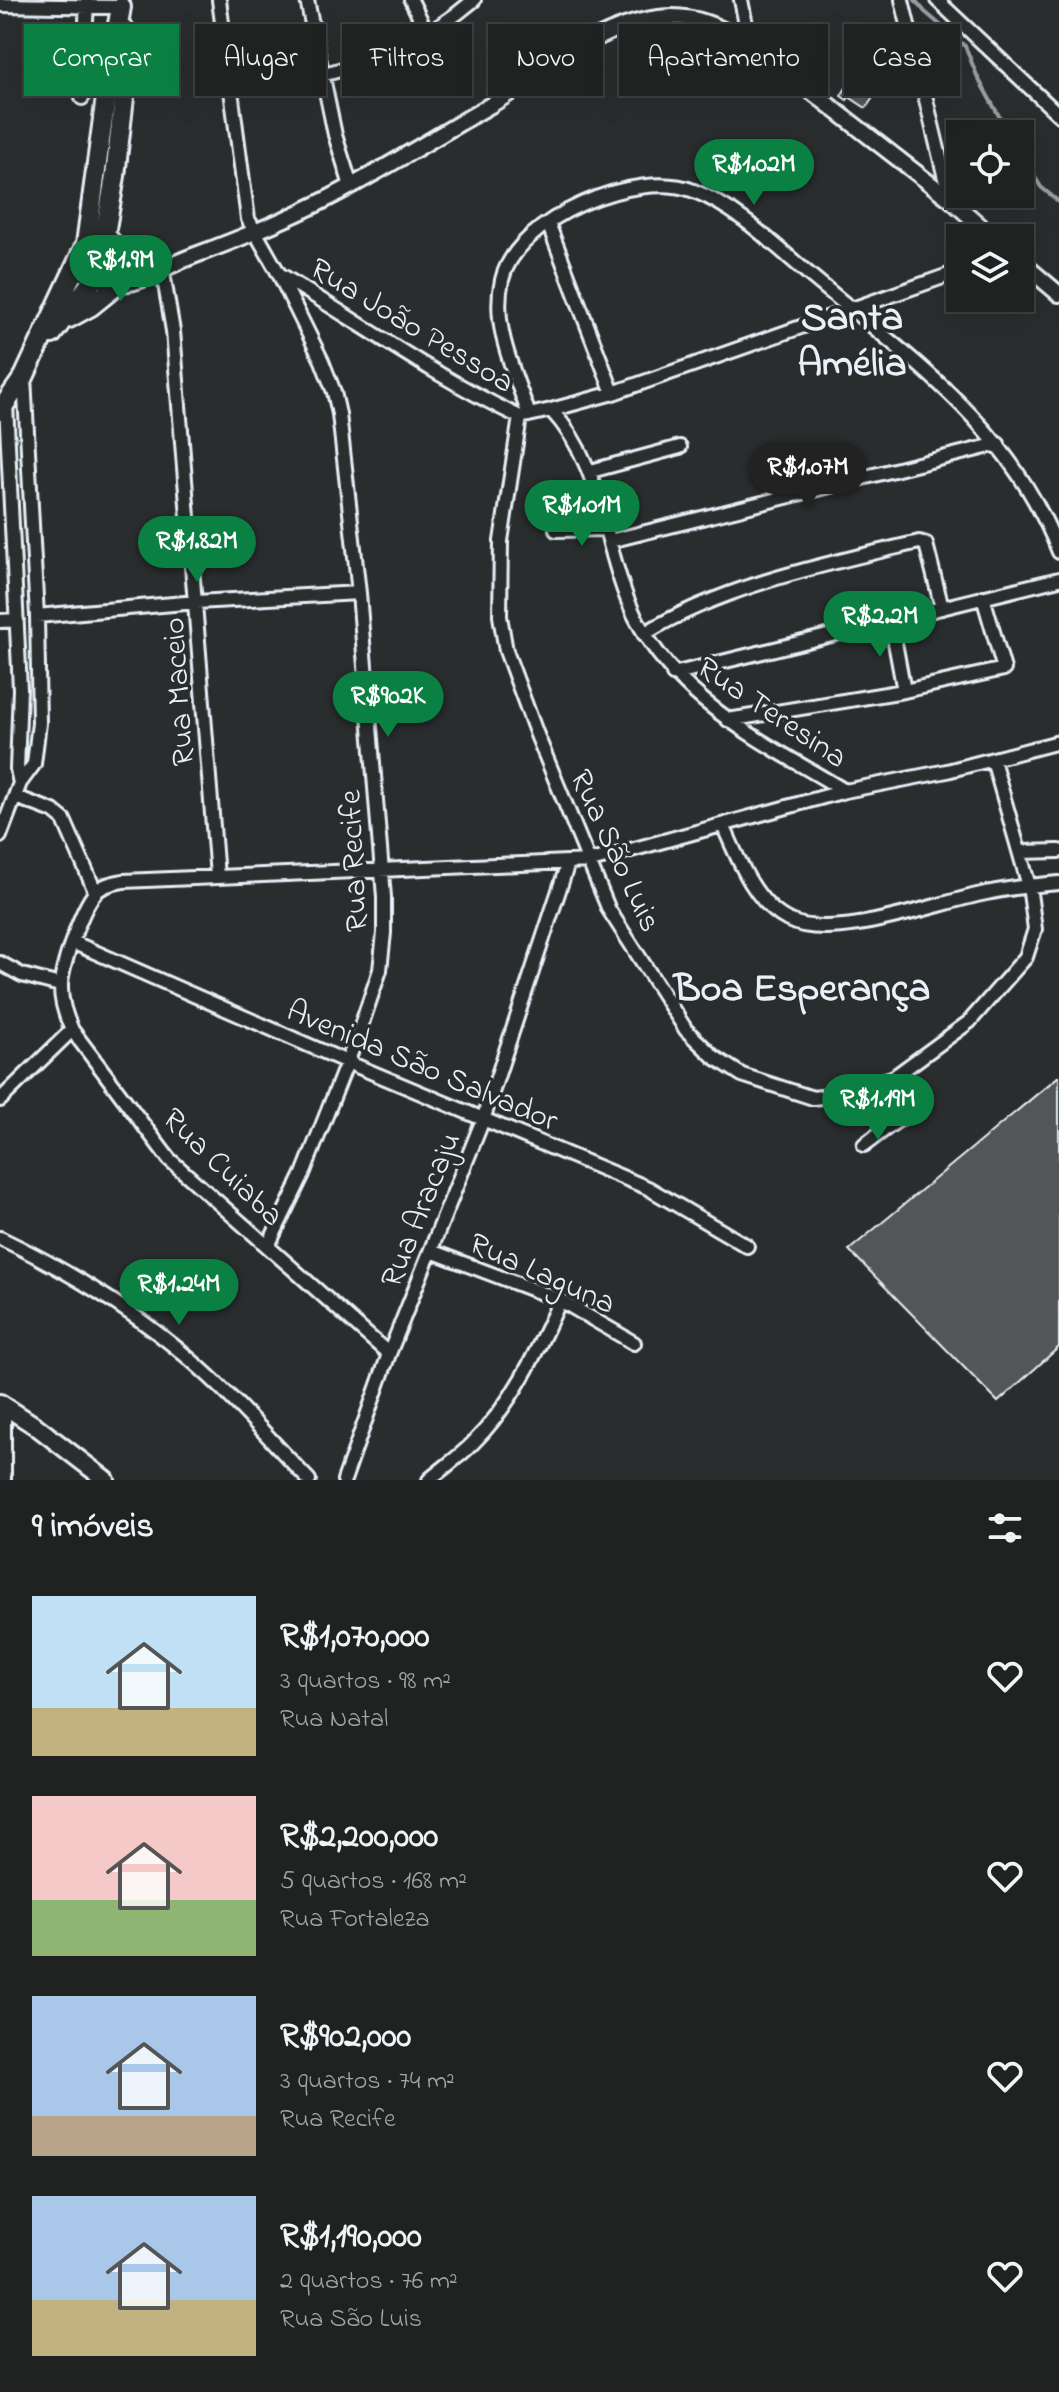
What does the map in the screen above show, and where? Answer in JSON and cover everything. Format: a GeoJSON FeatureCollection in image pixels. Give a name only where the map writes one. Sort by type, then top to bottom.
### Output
{"type":"FeatureCollection","features":[{"type":"Feature","properties":{"kind":"main road"},"geometry":{"type":"LineString","coordinates":[[36,351],[64,321],[94,279],[108,82],[121,3]]}},
{"type":"Feature","properties":{"kind":"main road"},"geometry":{"type":"LineString","coordinates":[[98,244],[129,263]]}},
{"type":"Feature","properties":{"kind":"main road"},"geometry":{"type":"LineString","coordinates":[[3,408],[24,377],[76,270],[98,244]]}},
{"type":"Feature","properties":{"kind":"main road"},"geometry":{"type":"LineString","coordinates":[[64,321],[91,306],[117,285]]}},
{"type":"Feature","properties":{"kind":"main road"},"geometry":{"type":"LineString","coordinates":[[2,1404],[106,1480]]}},
{"type":"Feature","properties":{"kind":"street","name":"Rua Recife"},"geometry":{"type":"LineString","coordinates":[[219,0],[245,204],[254,233],[279,274],[334,392],[359,593],[384,933],[380,970],[347,1062],[303,1174],[268,1246]]}},
{"type":"Feature","properties":{"kind":"street"},"geometry":{"type":"LineString","coordinates":[[307,0],[312,24]]}},
{"type":"Feature","properties":{"kind":"street"},"geometry":{"type":"LineString","coordinates":[[411,0],[423,24]]}},
{"type":"Feature","properties":{"kind":"street"},"geometry":{"type":"LineString","coordinates":[[443,24],[474,0]]}},
{"type":"Feature","properties":{"kind":"street"},"geometry":{"type":"LineString","coordinates":[[741,0],[746,24]]}},
{"type":"Feature","properties":{"kind":"street"},"geometry":{"type":"LineString","coordinates":[[902,0],[946,182]]}},
{"type":"Feature","properties":{"kind":"street"},"geometry":{"type":"LineString","coordinates":[[937,0],[1059,115]]}},
{"type":"Feature","properties":{"kind":"street"},"geometry":{"type":"LineString","coordinates":[[0,5],[121,3]]}},
{"type":"Feature","properties":{"kind":"street"},"geometry":{"type":"LineString","coordinates":[[82,98],[87,4]]}},
{"type":"Feature","properties":{"kind":"street"},"geometry":{"type":"LineString","coordinates":[[630,24],[682,16],[709,24]]}},
{"type":"Feature","properties":{"kind":"street"},"geometry":{"type":"LineString","coordinates":[[76,270],[117,285],[142,282],[162,267],[254,233],[351,186],[497,101],[600,35],[619,28]]}},
{"type":"Feature","properties":{"kind":"street"},"geometry":{"type":"LineString","coordinates":[[326,93],[351,186]]}},
{"type":"Feature","properties":{"kind":"street"},"geometry":{"type":"LineString","coordinates":[[817,96],[946,196]]}},
{"type":"Feature","properties":{"kind":"street"},"geometry":{"type":"LineString","coordinates":[[551,410],[525,416],[499,314],[502,277],[520,246],[548,223],[598,197],[623,188],[661,183],[676,185],[714,200],[752,227],[945,386],[998,444],[1030,490],[1059,552]]}},
{"type":"Feature","properties":{"kind":"street"},"geometry":{"type":"LineString","coordinates":[[960,208],[978,224]]}},
{"type":"Feature","properties":{"kind":"street"},"geometry":{"type":"LineString","coordinates":[[548,223],[613,393]]}},
{"type":"Feature","properties":{"kind":"street"},"geometry":{"type":"LineString","coordinates":[[129,263],[162,267]]}},
{"type":"Feature","properties":{"kind":"street","name":"Rua Maceio"},"geometry":{"type":"LineString","coordinates":[[162,267],[173,331],[217,876]]}},
{"type":"Feature","properties":{"kind":"street"},"geometry":{"type":"LineString","coordinates":[[1034,273],[1059,294]]}},
{"type":"Feature","properties":{"kind":"street","name":"Rua João Pessoa"},"geometry":{"type":"LineString","coordinates":[[279,274],[424,366],[482,399],[525,416]]}},
{"type":"Feature","properties":{"kind":"street","name":"Rua João Pessoa"},"geometry":{"type":"LineString","coordinates":[[551,410],[613,393],[946,276]]}},
{"type":"Feature","properties":{"kind":"street"},"geometry":{"type":"LineString","coordinates":[[0,836],[20,783],[34,764],[40,694],[24,377]]}},
{"type":"Feature","properties":{"kind":"street"},"geometry":{"type":"LineString","coordinates":[[3,408],[6,506],[17,620],[20,689],[17,769],[20,783]]}},
{"type":"Feature","properties":{"kind":"street","name":"Rua Teresina"},"geometry":{"type":"LineString","coordinates":[[551,410],[565,425],[591,471],[628,600],[644,634],[673,674],[695,696],[728,720],[845,791]]}},
{"type":"Feature","properties":{"kind":"street","name":"Rua São Luis"},"geometry":{"type":"LineString","coordinates":[[525,416],[501,541],[500,616],[506,651],[609,910],[663,998],[686,1030],[714,1057],[742,1075],[813,1098],[865,1088],[894,1077],[969,1022],[1026,957],[1035,929],[1029,886],[993,760]]}},
{"type":"Feature","properties":{"kind":"street"},"geometry":{"type":"LineString","coordinates":[[556,530],[608,535],[998,444]]}},
{"type":"Feature","properties":{"kind":"street"},"geometry":{"type":"LineString","coordinates":[[591,471],[680,447]]}},
{"type":"Feature","properties":{"kind":"street","name":"Rua Teresina"},"geometry":{"type":"LineString","coordinates":[[644,634],[674,615],[709,600],[919,542],[926,544],[942,608]]}},
{"type":"Feature","properties":{"kind":"street"},"geometry":{"type":"LineString","coordinates":[[673,674],[1059,579]]}},
{"type":"Feature","properties":{"kind":"street"},"geometry":{"type":"LineString","coordinates":[[37,616],[196,602],[359,593]]}},
{"type":"Feature","properties":{"kind":"street"},"geometry":{"type":"LineString","coordinates":[[728,720],[904,691],[1004,669],[983,597]]}},
{"type":"Feature","properties":{"kind":"street"},"geometry":{"type":"LineString","coordinates":[[0,621],[17,620]]}},
{"type":"Feature","properties":{"kind":"street"},"geometry":{"type":"LineString","coordinates":[[891,621],[904,691]]}},
{"type":"Feature","properties":{"kind":"street"},"geometry":{"type":"LineString","coordinates":[[16,797],[53,811],[64,820],[95,891],[123,881],[591,861],[845,791],[993,760],[1059,742]]}},
{"type":"Feature","properties":{"kind":"street"},"geometry":{"type":"LineString","coordinates":[[723,825],[747,875],[767,904],[787,920],[808,927],[838,927],[987,893],[1059,883]]}},
{"type":"Feature","properties":{"kind":"street"},"geometry":{"type":"LineString","coordinates":[[1020,852],[1059,851]]}},
{"type":"Feature","properties":{"kind":"street","name":"Rua Aracaju"},"geometry":{"type":"LineString","coordinates":[[344,1480],[389,1354],[484,1117],[568,863]]}},
{"type":"Feature","properties":{"kind":"street","name":"Rua Cuiaba"},"geometry":{"type":"LineString","coordinates":[[95,891],[72,942],[60,985],[66,1017],[72,1030],[169,1159],[389,1354]]}},
{"type":"Feature","properties":{"kind":"street","name":"Avenida São Salvador"},"geometry":{"type":"LineString","coordinates":[[72,942],[648,1188],[747,1246]]}},
{"type":"Feature","properties":{"kind":"street"},"geometry":{"type":"LineString","coordinates":[[0,963],[22,975],[60,985]]}},
{"type":"Feature","properties":{"kind":"street"},"geometry":{"type":"LineString","coordinates":[[0,1100],[72,1030]]}},
{"type":"Feature","properties":{"kind":"street"},"geometry":{"type":"LineString","coordinates":[[865,1088],[888,1127]]}},
{"type":"Feature","properties":{"kind":"street"},"geometry":{"type":"LineString","coordinates":[[864,1145],[915,1109]]}},
{"type":"Feature","properties":{"kind":"street"},"geometry":{"type":"LineString","coordinates":[[0,1238],[71,1274],[166,1339],[195,1363],[309,1480]]}},
{"type":"Feature","properties":{"kind":"street","name":"Rua Laguna"},"geometry":{"type":"LineString","coordinates":[[431,1251],[560,1300],[634,1343]]}},
{"type":"Feature","properties":{"kind":"street"},"geometry":{"type":"LineString","coordinates":[[429,1480],[472,1445],[504,1406],[535,1358],[560,1300]]}},
{"type":"Feature","properties":{"kind":"street"},"geometry":{"type":"LineString","coordinates":[[2,1404],[4,1480]]}},
{"type":"Feature","properties":{"kind":"building"},"geometry":{"type":"Polygon","coordinates":[[[844,91],[844,96],[874,96],[866,108],[849,97],[847,100],[841,96],[844,91]]]}},
{"type":"Feature","properties":{"kind":"building"},"geometry":{"type":"Polygon","coordinates":[[[1059,1076],[1059,1347],[998,1402],[849,1250],[1059,1076]]]}},
{"type":"Feature","properties":{"kind":"waterway"},"geometry":{"type":"LineString","coordinates":[[915,0],[965,46],[978,78],[1001,120]]}},
{"type":"Feature","properties":{"kind":"waterway"},"geometry":{"type":"LineString","coordinates":[[1034,176],[1041,187],[1059,202]]}},
{"type":"Feature","properties":{"kind":"district","name":"Santa Amélia"},"geometry":{"type":"Point","coordinates":[852,338]}},
{"type":"Feature","properties":{"kind":"district","name":"Boa Esperança"},"geometry":{"type":"Point","coordinates":[802,986]}}]}
